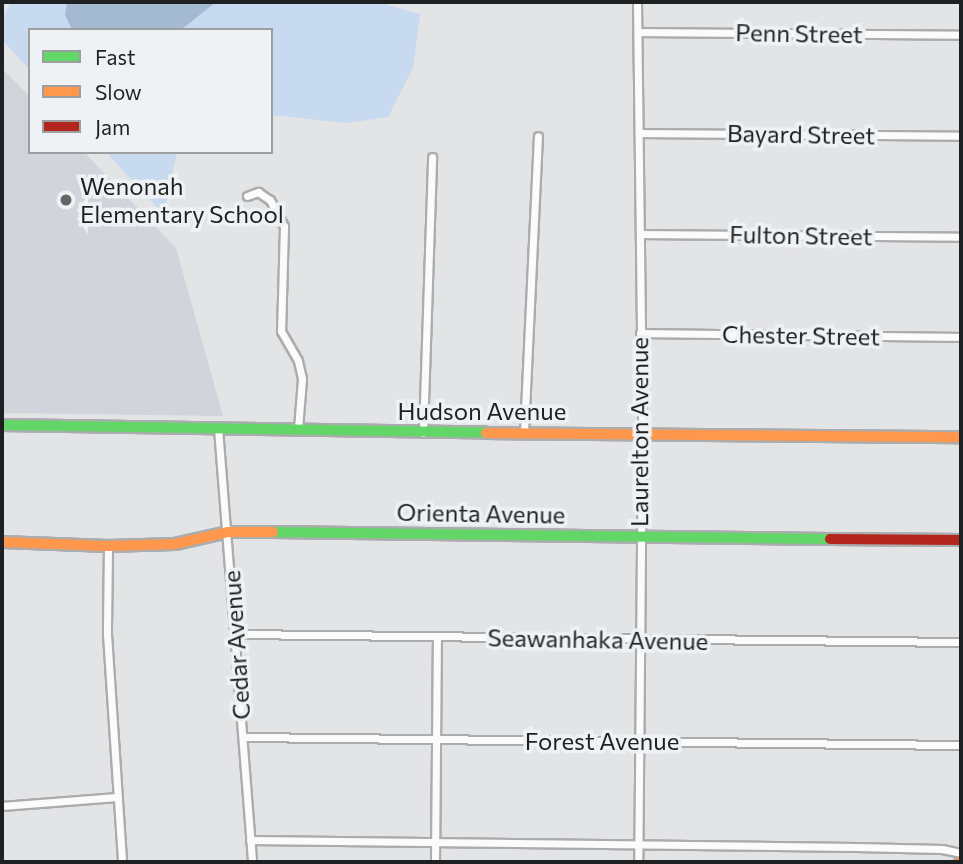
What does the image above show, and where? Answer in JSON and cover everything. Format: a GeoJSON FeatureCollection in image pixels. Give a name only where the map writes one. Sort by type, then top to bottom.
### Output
{"type":"FeatureCollection","features":[{"type":"Feature","properties":{"kind":"street","name":"Laurelton Avenue"},"geometry":{"type":"LineString","coordinates":[[637,2],[642,434],[638,862]]}},
{"type":"Feature","properties":{"kind":"street","name":"Penn Street"},"geometry":{"type":"LineString","coordinates":[[638,32],[961,34]]}},
{"type":"Feature","properties":{"kind":"street","name":"Bayard Street"},"geometry":{"type":"LineString","coordinates":[[640,132],[961,135]]}},
{"type":"Feature","properties":{"kind":"street"},"geometry":{"type":"LineString","coordinates":[[524,432],[538,136]]}},
{"type":"Feature","properties":{"kind":"street"},"geometry":{"type":"LineString","coordinates":[[424,433],[432,158]]}},
{"type":"Feature","properties":{"kind":"street"},"geometry":{"type":"LineString","coordinates":[[247,195],[258,192],[270,200],[284,226],[281,331],[298,361],[302,379],[298,429]]}},
{"type":"Feature","properties":{"kind":"street","name":"Fulton Street"},"geometry":{"type":"LineString","coordinates":[[640,233],[961,237]]}},
{"type":"Feature","properties":{"kind":"street","name":"Chester Street"},"geometry":{"type":"LineString","coordinates":[[640,333],[961,337]]}},
{"type":"Feature","properties":{"kind":"street","name":"Hudson Avenue"},"geometry":{"type":"LineString","coordinates":[[2,425],[424,433],[961,438]]}},
{"type":"Feature","properties":{"kind":"street","name":"Cedar Avenue"},"geometry":{"type":"LineString","coordinates":[[218,428],[252,862]]}},
{"type":"Feature","properties":{"kind":"street","name":"Orienta Avenue"},"geometry":{"type":"LineString","coordinates":[[2,542],[108,546],[175,544],[228,532],[961,541]]}},
{"type":"Feature","properties":{"kind":"street"},"geometry":{"type":"LineString","coordinates":[[108,546],[107,634],[122,862]]}},
{"type":"Feature","properties":{"kind":"street","name":"Seawanhaka Avenue"},"geometry":{"type":"LineString","coordinates":[[234,634],[961,642]]}},
{"type":"Feature","properties":{"kind":"street"},"geometry":{"type":"LineString","coordinates":[[435,862],[437,637]]}},
{"type":"Feature","properties":{"kind":"street","name":"Forest Avenue"},"geometry":{"type":"LineString","coordinates":[[243,737],[961,745]]}},
{"type":"Feature","properties":{"kind":"street"},"geometry":{"type":"LineString","coordinates":[[2,806],[117,797]]}},
{"type":"Feature","properties":{"kind":"street"},"geometry":{"type":"LineString","coordinates":[[250,840],[856,847],[942,849],[961,853]]}},
{"type":"Feature","properties":{"kind":"shaded area"},"geometry":{"type":"Polygon","coordinates":[[[11,2],[67,2],[65,15],[71,28],[28,28],[28,68],[2,40],[2,20],[11,2]]]}},
{"type":"Feature","properties":{"kind":"shaded area"},"geometry":{"type":"Polygon","coordinates":[[[67,2],[216,2],[184,28],[71,28],[65,15],[67,2]]]}},
{"type":"Feature","properties":{"kind":"shaded area"},"geometry":{"type":"Polygon","coordinates":[[[216,2],[378,2],[420,14],[413,68],[388,117],[346,123],[273,115],[273,28],[184,28],[216,2]]]}},
{"type":"Feature","properties":{"kind":"shaded area","name":"Wenonah Elementary School"},"geometry":{"type":"Polygon","coordinates":[[[2,68],[28,95],[28,154],[86,154],[176,248],[223,416],[2,413],[2,68]]]}},
{"type":"Feature","properties":{"kind":"shaded area"},"geometry":{"type":"Polygon","coordinates":[[[108,154],[177,154],[164,215],[108,154]]]}},
{"type":"Feature","properties":{"kind":"traffic: fast"},"geometry":{"type":"LineString","coordinates":[[2,425],[486,433]]}},
{"type":"Feature","properties":{"kind":"traffic: fast"},"geometry":{"type":"LineString","coordinates":[[273,532],[830,539]]}},
{"type":"Feature","properties":{"kind":"traffic: slow"},"geometry":{"type":"LineString","coordinates":[[486,433],[961,437]]}},
{"type":"Feature","properties":{"kind":"traffic: slow"},"geometry":{"type":"LineString","coordinates":[[2,542],[108,546],[175,544],[228,532],[273,532]]}},
{"type":"Feature","properties":{"kind":"traffic: jam"},"geometry":{"type":"LineString","coordinates":[[830,539],[961,540]]}},
{"type":"Feature","properties":{"kind":"place","name":"Wenonah Elementary School"},"geometry":{"type":"Point","coordinates":[66,200]}}]}
